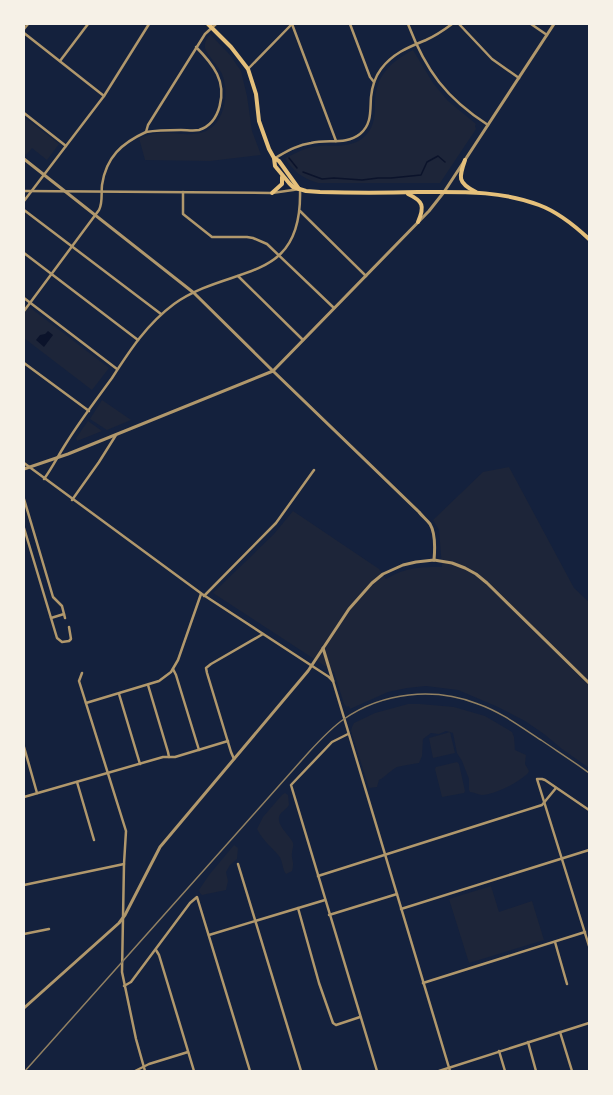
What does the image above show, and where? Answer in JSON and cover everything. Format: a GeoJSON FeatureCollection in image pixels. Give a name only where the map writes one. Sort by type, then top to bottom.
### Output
{"type":"FeatureCollection","features":[{"type":"Feature","properties":{"kind":"main road"},"geometry":{"type":"LineString","coordinates":[[208,24],[231,47],[248,70],[256,94],[259,121],[263,134],[274,158],[275,166],[289,183],[300,189],[320,192],[444,192],[501,194],[521,198],[560,215],[589,239]]}},
{"type":"Feature","properties":{"kind":"main road"},"geometry":{"type":"LineString","coordinates":[[274,158],[279,162],[300,189]]}},
{"type":"Feature","properties":{"kind":"main road"},"geometry":{"type":"LineString","coordinates":[[465,160],[461,171],[461,179],[464,185],[480,193]]}},
{"type":"Feature","properties":{"kind":"main road"},"geometry":{"type":"LineString","coordinates":[[272,193],[282,184],[281,174]]}},
{"type":"Feature","properties":{"kind":"main road"},"geometry":{"type":"LineString","coordinates":[[406,192],[417,198],[422,204],[422,211],[418,222]]}},
{"type":"Feature","properties":{"kind":"street"},"geometry":{"type":"LineString","coordinates":[[24,29],[28,24]]}},
{"type":"Feature","properties":{"kind":"street"},"geometry":{"type":"LineString","coordinates":[[60,61],[88,24]]}},
{"type":"Feature","properties":{"kind":"street"},"geometry":{"type":"LineString","coordinates":[[24,202],[104,96],[149,24]]}},
{"type":"Feature","properties":{"kind":"street"},"geometry":{"type":"LineString","coordinates":[[146,132],[148,125],[196,47],[205,34],[216,24]]}},
{"type":"Feature","properties":{"kind":"street"},"geometry":{"type":"LineString","coordinates":[[248,70],[292,24],[336,141]]}},
{"type":"Feature","properties":{"kind":"street"},"geometry":{"type":"LineString","coordinates":[[350,24],[370,77],[374,82]]}},
{"type":"Feature","properties":{"kind":"street"},"geometry":{"type":"LineString","coordinates":[[408,24],[415,44],[430,71],[450,95],[466,110],[488,125]]}},
{"type":"Feature","properties":{"kind":"street"},"geometry":{"type":"LineString","coordinates":[[274,158],[303,144],[355,138],[364,130],[368,123],[371,115],[371,97],[374,82],[376,76],[382,68],[400,51],[437,34],[452,24]]}},
{"type":"Feature","properties":{"kind":"street"},"geometry":{"type":"LineString","coordinates":[[459,24],[492,59],[519,78]]}},
{"type":"Feature","properties":{"kind":"street"},"geometry":{"type":"LineString","coordinates":[[531,24],[547,35]]}},
{"type":"Feature","properties":{"kind":"street"},"geometry":{"type":"LineString","coordinates":[[24,468],[58,458],[273,371],[418,222],[444,192],[554,24]]}},
{"type":"Feature","properties":{"kind":"street"},"geometry":{"type":"LineString","coordinates":[[24,33],[104,96]]}},
{"type":"Feature","properties":{"kind":"street"},"geometry":{"type":"LineString","coordinates":[[24,311],[96,215],[102,202],[105,172],[117,151],[130,140],[146,132],[195,130],[204,128],[216,115],[220,105],[221,94],[219,78],[212,65],[196,47]]}},
{"type":"Feature","properties":{"kind":"street"},"geometry":{"type":"LineString","coordinates":[[24,113],[66,146]]}},
{"type":"Feature","properties":{"kind":"street"},"geometry":{"type":"LineString","coordinates":[[24,160],[194,292],[430,524],[435,550],[434,560]]}},
{"type":"Feature","properties":{"kind":"street"},"geometry":{"type":"LineString","coordinates":[[24,191],[272,193],[300,189],[300,211],[298,224],[293,237],[281,255],[266,264],[238,276],[194,292],[161,314],[138,340],[117,369],[65,445],[44,479]]}},
{"type":"Feature","properties":{"kind":"street"},"geometry":{"type":"LineString","coordinates":[[183,192],[183,214],[211,236],[253,238],[267,244],[281,255],[334,308]]}},
{"type":"Feature","properties":{"kind":"street"},"geometry":{"type":"LineString","coordinates":[[24,210],[161,314]]}},
{"type":"Feature","properties":{"kind":"street"},"geometry":{"type":"LineString","coordinates":[[300,211],[366,276]]}},
{"type":"Feature","properties":{"kind":"street"},"geometry":{"type":"LineString","coordinates":[[24,253],[138,340]]}},
{"type":"Feature","properties":{"kind":"street"},"geometry":{"type":"LineString","coordinates":[[238,276],[303,340]]}},
{"type":"Feature","properties":{"kind":"street"},"geometry":{"type":"LineString","coordinates":[[24,298],[117,369]]}},
{"type":"Feature","properties":{"kind":"street"},"geometry":{"type":"LineString","coordinates":[[24,364],[89,411]]}},
{"type":"Feature","properties":{"kind":"street"},"geometry":{"type":"LineString","coordinates":[[72,500],[116,435]]}},
{"type":"Feature","properties":{"kind":"street"},"geometry":{"type":"LineString","coordinates":[[24,463],[72,500],[203,595],[333,681]]}},
{"type":"Feature","properties":{"kind":"street"},"geometry":{"type":"LineString","coordinates":[[86,703],[148,685],[163,678],[173,669],[178,660],[203,595],[276,523],[314,470]]}},
{"type":"Feature","properties":{"kind":"street"},"geometry":{"type":"LineString","coordinates":[[24,499],[53,597],[62,606],[65,616],[51,618]]}},
{"type":"Feature","properties":{"kind":"street"},"geometry":{"type":"LineString","coordinates":[[24,528],[57,638],[62,642],[69,641],[71,639],[69,627]]}},
{"type":"Feature","properties":{"kind":"street"},"geometry":{"type":"LineString","coordinates":[[24,1008],[123,919],[157,850],[311,666],[355,602],[378,578],[389,571],[403,565],[434,560],[458,565],[471,571],[482,578],[589,683]]}},
{"type":"Feature","properties":{"kind":"street"},"geometry":{"type":"LineString","coordinates":[[234,759],[206,668],[262,634]]}},
{"type":"Feature","properties":{"kind":"street"},"geometry":{"type":"LineString","coordinates":[[323,648],[449,1069]]}},
{"type":"Feature","properties":{"kind":"street"},"geometry":{"type":"LineString","coordinates":[[173,669],[199,750]]}},
{"type":"Feature","properties":{"kind":"street"},"geometry":{"type":"LineString","coordinates":[[82,673],[80,681],[86,703],[126,831],[121,963],[124,986],[137,1044],[145,1071]]}},
{"type":"Feature","properties":{"kind":"street"},"geometry":{"type":"LineString","coordinates":[[148,685],[168,756]]}},
{"type":"Feature","properties":{"kind":"street"},"geometry":{"type":"LineString","coordinates":[[119,694],[140,764]]}},
{"type":"Feature","properties":{"kind":"street"},"geometry":{"type":"LineString","coordinates":[[348,734],[332,742],[291,785],[377,1071]]}},
{"type":"Feature","properties":{"kind":"street"},"geometry":{"type":"LineString","coordinates":[[24,797],[168,756],[175,757],[228,741]]}},
{"type":"Feature","properties":{"kind":"street"},"geometry":{"type":"LineString","coordinates":[[24,747],[37,793]]}},
{"type":"Feature","properties":{"kind":"street"},"geometry":{"type":"LineString","coordinates":[[589,810],[542,779],[537,779],[589,946]]}},
{"type":"Feature","properties":{"kind":"street"},"geometry":{"type":"LineString","coordinates":[[77,782],[94,840]]}},
{"type":"Feature","properties":{"kind":"street"},"geometry":{"type":"LineString","coordinates":[[318,876],[544,804],[556,788]]}},
{"type":"Feature","properties":{"kind":"street"},"geometry":{"type":"LineString","coordinates":[[401,909],[589,850]]}},
{"type":"Feature","properties":{"kind":"street"},"geometry":{"type":"LineString","coordinates":[[24,885],[124,864]]}},
{"type":"Feature","properties":{"kind":"street"},"geometry":{"type":"LineString","coordinates":[[238,864],[301,1071]]}},
{"type":"Feature","properties":{"kind":"street"},"geometry":{"type":"LineString","coordinates":[[329,915],[397,894]]}},
{"type":"Feature","properties":{"kind":"street"},"geometry":{"type":"LineString","coordinates":[[124,986],[131,982],[193,900],[197,897],[250,1071]]}},
{"type":"Feature","properties":{"kind":"street"},"geometry":{"type":"LineString","coordinates":[[209,935],[325,900]]}},
{"type":"Feature","properties":{"kind":"street"},"geometry":{"type":"LineString","coordinates":[[298,908],[319,983],[334,1025],[360,1017]]}},
{"type":"Feature","properties":{"kind":"street"},"geometry":{"type":"LineString","coordinates":[[24,934],[49,929]]}},
{"type":"Feature","properties":{"kind":"street"},"geometry":{"type":"LineString","coordinates":[[423,982],[585,932]]}},
{"type":"Feature","properties":{"kind":"street"},"geometry":{"type":"LineString","coordinates":[[555,942],[567,984]]}},
{"type":"Feature","properties":{"kind":"street"},"geometry":{"type":"LineString","coordinates":[[156,949],[194,1071]]}},
{"type":"Feature","properties":{"kind":"street"},"geometry":{"type":"LineString","coordinates":[[439,1071],[589,1023]]}},
{"type":"Feature","properties":{"kind":"street"},"geometry":{"type":"LineString","coordinates":[[560,1032],[572,1071]]}},
{"type":"Feature","properties":{"kind":"street"},"geometry":{"type":"LineString","coordinates":[[528,1042],[536,1071]]}},
{"type":"Feature","properties":{"kind":"street"},"geometry":{"type":"LineString","coordinates":[[499,1051],[505,1071]]}},
{"type":"Feature","properties":{"kind":"street"},"geometry":{"type":"LineString","coordinates":[[135,1071],[144,1066],[188,1052]]}},
{"type":"Feature","properties":{"kind":"shaded area"},"geometry":{"type":"Polygon","coordinates":[[[210,34],[230,55],[241,71],[247,96],[252,131],[261,155],[210,161],[145,160],[139,138],[157,133],[200,133],[213,127],[218,121],[224,106],[225,89],[222,74],[205,48],[205,42],[210,34]]]}},
{"type":"Feature","properties":{"kind":"shaded area"},"geometry":{"type":"Polygon","coordinates":[[[413,50],[433,83],[448,101],[476,124],[476,129],[440,183],[318,183],[303,177],[295,171],[285,158],[315,146],[346,145],[360,140],[366,135],[373,123],[375,115],[376,92],[382,76],[392,64],[413,50]]]}},
{"type":"Feature","properties":{"kind":"shaded area"},"geometry":{"type":"Polygon","coordinates":[[[24,117],[59,144],[47,160],[32,148],[26,155],[24,153],[24,117]]]}},
{"type":"Feature","properties":{"kind":"shaded area"},"geometry":{"type":"Polygon","coordinates":[[[24,303],[109,368],[92,390],[24,338],[24,303]]]}},
{"type":"Feature","properties":{"kind":"shaded area"},"geometry":{"type":"Polygon","coordinates":[[[48,331],[53,335],[44,347],[36,340],[40,335],[45,334],[48,331]]]}},
{"type":"Feature","properties":{"kind":"shaded area"},"geometry":{"type":"Polygon","coordinates":[[[102,400],[131,420],[107,430],[90,419],[102,400]]]}},
{"type":"Feature","properties":{"kind":"shaded area"},"geometry":{"type":"Polygon","coordinates":[[[88,421],[102,431],[77,441],[76,438],[88,421]]]}},
{"type":"Feature","properties":{"kind":"shaded area"},"geometry":{"type":"Polygon","coordinates":[[[509,467],[574,588],[589,602],[589,768],[525,721],[498,707],[458,690],[426,686],[407,688],[388,692],[350,709],[349,706],[347,707],[344,704],[334,672],[213,593],[274,534],[293,511],[379,569],[386,579],[400,572],[413,568],[442,567],[439,530],[433,520],[483,472],[509,467]]]}},
{"type":"Feature","properties":{"kind":"shaded area"},"geometry":{"type":"Polygon","coordinates":[[[408,704],[454,707],[485,716],[512,732],[515,750],[526,755],[525,764],[529,771],[528,773],[513,784],[493,793],[482,795],[470,792],[469,779],[457,753],[453,733],[446,731],[439,734],[431,733],[423,739],[422,756],[419,763],[397,767],[379,780],[377,787],[369,788],[351,731],[352,727],[354,723],[375,713],[408,704]]]}},
{"type":"Feature","properties":{"kind":"shaded area"},"geometry":{"type":"Polygon","coordinates":[[[450,732],[455,753],[433,758],[429,738],[450,732]]]}},
{"type":"Feature","properties":{"kind":"shaded area"},"geometry":{"type":"Polygon","coordinates":[[[457,762],[459,764],[465,791],[464,793],[442,797],[435,769],[436,767],[457,762]]]}},
{"type":"Feature","properties":{"kind":"shaded area"},"geometry":{"type":"Polygon","coordinates":[[[285,793],[288,795],[289,805],[279,817],[279,820],[281,826],[293,842],[292,871],[286,874],[279,856],[257,829],[263,817],[285,793]]]}},
{"type":"Feature","properties":{"kind":"shaded area"},"geometry":{"type":"Polygon","coordinates":[[[234,845],[238,848],[237,859],[230,865],[226,872],[228,881],[226,890],[202,895],[199,890],[209,875],[234,845]]]}},
{"type":"Feature","properties":{"kind":"shaded area"},"geometry":{"type":"Polygon","coordinates":[[[491,886],[499,912],[532,901],[544,940],[469,963],[449,899],[491,886]]]}},
{"type":"Feature","properties":{"kind":"waterway"},"geometry":{"type":"LineString","coordinates":[[303,172],[322,179],[334,178],[362,180],[391,178],[421,175],[427,162],[438,156],[445,162]]}},
{"type":"Feature","properties":{"kind":"waterway"},"geometry":{"type":"LineString","coordinates":[[289,158],[297,168]]}},
{"type":"Feature","properties":{"kind":"railway"},"geometry":{"type":"LineString","coordinates":[[25,1071],[313,748],[335,726],[359,710],[375,703],[409,695],[444,695],[461,699],[486,707],[503,715],[589,773]]}}]}
